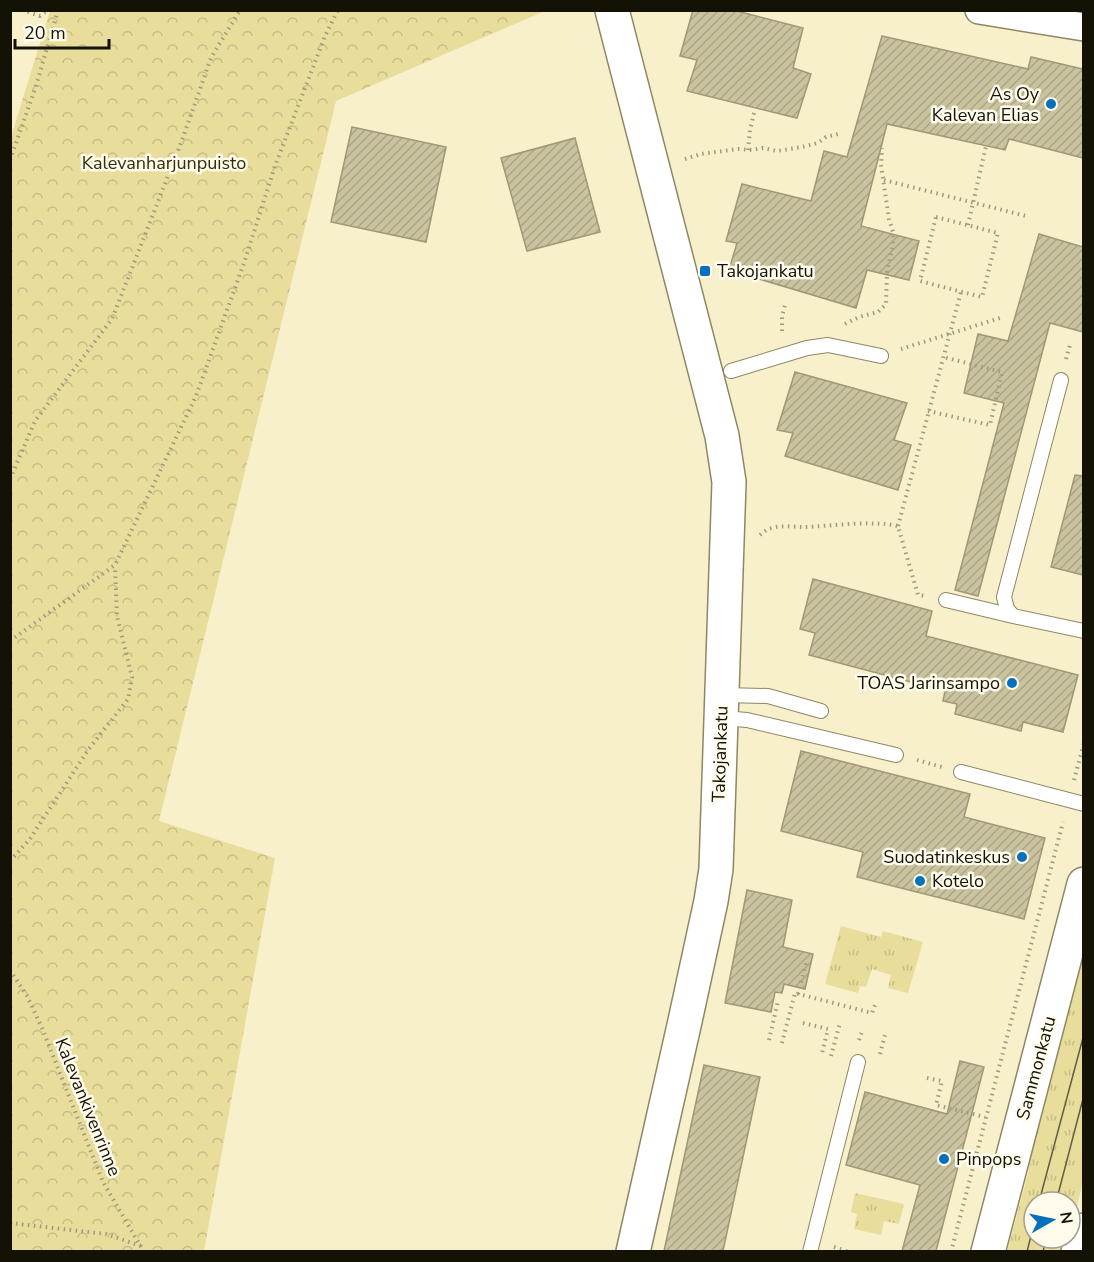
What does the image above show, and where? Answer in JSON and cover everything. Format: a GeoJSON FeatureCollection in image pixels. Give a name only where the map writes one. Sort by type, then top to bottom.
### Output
{"type":"FeatureCollection","features":[{"type":"Feature","properties":{"kind":"street","name":"Takojankatu"},"geometry":{"type":"LineString","coordinates":[[612,10],[722,436],[729,482],[716,869],[711,901],[633,1251]]}},
{"type":"Feature","properties":{"kind":"street"},"geometry":{"type":"LineString","coordinates":[[979,10],[1083,27]]}},
{"type":"Feature","properties":{"kind":"street","name":"Sammonkatu"},"geometry":{"type":"LineString","coordinates":[[988,1251],[1083,884]]}},
{"type":"Feature","properties":{"kind":"street"},"geometry":{"type":"LineString","coordinates":[[1078,1251],[1083,1230]]}},
{"type":"Feature","properties":{"kind":"lane"},"geometry":{"type":"LineString","coordinates":[[731,370],[807,348],[828,345],[881,356]]}},
{"type":"Feature","properties":{"kind":"lane"},"geometry":{"type":"LineString","coordinates":[[1013,616],[1007,609],[1004,597],[1061,380]]}},
{"type":"Feature","properties":{"kind":"lane"},"geometry":{"type":"LineString","coordinates":[[946,600],[1083,631]]}},
{"type":"Feature","properties":{"kind":"lane"},"geometry":{"type":"LineString","coordinates":[[722,707],[768,696],[821,711]]}},
{"type":"Feature","properties":{"kind":"lane"},"geometry":{"type":"LineString","coordinates":[[722,707],[747,720],[896,755]]}},
{"type":"Feature","properties":{"kind":"lane"},"geometry":{"type":"LineString","coordinates":[[961,772],[1083,804]]}},
{"type":"Feature","properties":{"kind":"lane"},"geometry":{"type":"LineString","coordinates":[[810,1251],[858,1062]]}},
{"type":"Feature","properties":{"kind":"path"},"geometry":{"type":"LineString","coordinates":[[22,10],[40,16],[48,10]]}},
{"type":"Feature","properties":{"kind":"path"},"geometry":{"type":"LineString","coordinates":[[10,160],[36,86],[58,10]]}},
{"type":"Feature","properties":{"kind":"path"},"geometry":{"type":"LineString","coordinates":[[10,478],[35,421],[112,319],[181,143],[211,58],[240,10]]}},
{"type":"Feature","properties":{"kind":"path"},"geometry":{"type":"LineString","coordinates":[[10,861],[30,839],[88,750],[128,699],[132,677],[117,616],[115,565],[196,396],[244,263],[275,166],[325,36],[338,10]]}},
{"type":"Feature","properties":{"kind":"path"},"geometry":{"type":"LineString","coordinates":[[748,150],[754,113]]}},
{"type":"Feature","properties":{"kind":"path"},"geometry":{"type":"LineString","coordinates":[[676,162],[701,154],[738,149],[763,148],[777,151],[802,147],[838,134]]}},
{"type":"Feature","properties":{"kind":"path"},"geometry":{"type":"LineString","coordinates":[[968,225],[986,146]]}},
{"type":"Feature","properties":{"kind":"path"},"geometry":{"type":"LineString","coordinates":[[828,345],[834,332],[845,324],[878,312],[886,304],[887,271],[893,245],[893,232],[881,165],[882,148]]}},
{"type":"Feature","properties":{"kind":"path"},"geometry":{"type":"LineString","coordinates":[[884,180],[1026,216]]}},
{"type":"Feature","properties":{"kind":"path"},"geometry":{"type":"LineString","coordinates":[[936,217],[968,225],[998,233],[982,297],[920,281],[936,217]]}},
{"type":"Feature","properties":{"kind":"path"},"geometry":{"type":"LineString","coordinates":[[918,595],[898,526],[961,291]]}},
{"type":"Feature","properties":{"kind":"path"},"geometry":{"type":"LineString","coordinates":[[881,356],[1003,317]]}},
{"type":"Feature","properties":{"kind":"path"},"geometry":{"type":"LineString","coordinates":[[928,411],[990,424],[1002,372],[943,357]]}},
{"type":"Feature","properties":{"kind":"path"},"geometry":{"type":"LineString","coordinates":[[754,538],[770,528],[780,526],[890,524],[898,526]]}},
{"type":"Feature","properties":{"kind":"path"},"geometry":{"type":"LineString","coordinates":[[10,641],[115,565]]}},
{"type":"Feature","properties":{"kind":"path"},"geometry":{"type":"LineString","coordinates":[[951,1251],[1083,743]]}},
{"type":"Feature","properties":{"kind":"path"},"geometry":{"type":"LineString","coordinates":[[896,755],[961,772]]}},
{"type":"Feature","properties":{"kind":"path"},"geometry":{"type":"LineString","coordinates":[[798,994],[807,960]]}},
{"type":"Feature","properties":{"kind":"path","name":"Kalevankivenrinne"},"geometry":{"type":"LineString","coordinates":[[10,970],[27,996],[42,1028],[103,1182],[144,1251]]}},
{"type":"Feature","properties":{"kind":"path"},"geometry":{"type":"LineString","coordinates":[[782,1043],[795,993],[872,1013],[875,1005]]}},
{"type":"Feature","properties":{"kind":"path"},"geometry":{"type":"LineString","coordinates":[[769,1040],[778,1001]]}},
{"type":"Feature","properties":{"kind":"path"},"geometry":{"type":"LineString","coordinates":[[803,1023],[828,1029],[822,1053]]}},
{"type":"Feature","properties":{"kind":"path"},"geometry":{"type":"LineString","coordinates":[[831,1056],[840,1023]]}},
{"type":"Feature","properties":{"kind":"path"},"geometry":{"type":"LineString","coordinates":[[879,1056],[885,1035]]}},
{"type":"Feature","properties":{"kind":"path"},"geometry":{"type":"LineString","coordinates":[[927,1078],[942,1082],[936,1105],[985,1117]]}},
{"type":"Feature","properties":{"kind":"path"},"geometry":{"type":"LineString","coordinates":[[10,1223],[106,1234],[141,1246]]}},
{"type":"Feature","properties":{"kind":"green space","name":"Kalevanharjunpuisto"},"geometry":{"type":"Polygon","coordinates":[[[50,11],[545,11],[336,101],[159,821],[275,858],[204,1251],[11,1251],[10,140],[50,11]]]}},
{"type":"Feature","properties":{"kind":"green space"},"geometry":{"type":"Polygon","coordinates":[[[841,926],[881,937],[883,931],[923,942],[908,993],[888,988],[891,975],[872,969],[866,987],[860,986],[858,993],[825,984],[841,926]]]}},
{"type":"Feature","properties":{"kind":"green space"},"geometry":{"type":"Polygon","coordinates":[[[1083,931],[1083,1182],[1081,1190],[1024,1190],[1042,1091],[1083,931]]]}},
{"type":"Feature","properties":{"kind":"green space"},"geometry":{"type":"Polygon","coordinates":[[[855,1193],[904,1204],[899,1224],[884,1221],[881,1235],[854,1229],[857,1214],[851,1212],[855,1193]]]}},
{"type":"Feature","properties":{"kind":"green space"},"geometry":{"type":"Polygon","coordinates":[[[1022,1196],[1022,1250],[1065,1250],[1065,1251],[1007,1252],[1022,1196]]]}},
{"type":"Feature","properties":{"kind":"building"},"geometry":{"type":"Polygon","coordinates":[[[693,10],[733,10],[803,28],[793,68],[811,74],[797,118],[687,91],[697,60],[680,56],[693,10]]]}},
{"type":"Feature","properties":{"kind":"building"},"geometry":{"type":"Polygon","coordinates":[[[882,36],[1028,69],[1031,57],[1083,69],[1083,158],[1009,139],[1005,150],[887,124],[861,226],[919,241],[909,280],[867,270],[856,308],[729,270],[737,243],[726,241],[742,184],[811,201],[824,151],[847,157],[882,36]]]}},
{"type":"Feature","properties":{"kind":"building"},"geometry":{"type":"Polygon","coordinates":[[[352,127],[446,147],[426,242],[331,222],[352,127]]]}},
{"type":"Feature","properties":{"kind":"building"},"geometry":{"type":"Polygon","coordinates":[[[575,138],[600,232],[527,251],[501,158],[575,138]]]}},
{"type":"Feature","properties":{"kind":"building"},"geometry":{"type":"Polygon","coordinates":[[[1039,234],[1083,247],[1083,332],[1050,323],[978,596],[955,590],[1004,403],[964,393],[978,334],[1008,341],[1039,234]]]}},
{"type":"Feature","properties":{"kind":"building"},"geometry":{"type":"Polygon","coordinates":[[[795,372],[907,403],[894,440],[911,445],[898,490],[785,456],[793,433],[777,430],[795,372]]]}},
{"type":"Feature","properties":{"kind":"building"},"geometry":{"type":"Polygon","coordinates":[[[1075,475],[1083,476],[1083,575],[1051,567],[1075,475]]]}},
{"type":"Feature","properties":{"kind":"building"},"geometry":{"type":"Polygon","coordinates":[[[813,579],[932,611],[926,636],[1078,675],[1063,732],[1023,722],[1021,731],[955,714],[957,704],[943,701],[945,691],[809,655],[815,633],[800,629],[813,579]]]}},
{"type":"Feature","properties":{"kind":"building"},"geometry":{"type":"Polygon","coordinates":[[[801,751],[970,794],[964,817],[1045,838],[1024,919],[857,877],[863,852],[781,831],[801,751]]]}},
{"type":"Feature","properties":{"kind":"building"},"geometry":{"type":"Polygon","coordinates":[[[747,890],[792,900],[783,947],[813,954],[805,989],[784,984],[782,993],[775,992],[771,1012],[725,1003],[747,890]]]}},
{"type":"Feature","properties":{"kind":"building"},"geometry":{"type":"Polygon","coordinates":[[[960,1061],[984,1067],[936,1251],[902,1251],[920,1185],[846,1165],[865,1092],[947,1114],[960,1061]]]}},
{"type":"Feature","properties":{"kind":"building"},"geometry":{"type":"Polygon","coordinates":[[[704,1065],[760,1077],[723,1251],[664,1251],[704,1065]]]}},
{"type":"Feature","properties":{"kind":"tram line"},"geometry":{"type":"LineString","coordinates":[[1042,1190],[1084,1034]]}},
{"type":"Feature","properties":{"kind":"tram line"},"geometry":{"type":"LineString","coordinates":[[1059,1190],[1084,1095]]}},
{"type":"Feature","properties":{"kind":"place","name":"As Oy Kalevan Elias"},"geometry":{"type":"Point","coordinates":[1051,104]}},
{"type":"Feature","properties":{"kind":"place","name":"Takojankatu"},"geometry":{"type":"Point","coordinates":[705,271]}},
{"type":"Feature","properties":{"kind":"place","name":"TOAS Jarinsampo"},"geometry":{"type":"Point","coordinates":[1012,683]}},
{"type":"Feature","properties":{"kind":"place","name":"Suodatinkeskus"},"geometry":{"type":"Point","coordinates":[1022,857]}},
{"type":"Feature","properties":{"kind":"place","name":"Kotelo"},"geometry":{"type":"Point","coordinates":[920,881]}},
{"type":"Feature","properties":{"kind":"place","name":"Pinpops"},"geometry":{"type":"Point","coordinates":[944,1159]}}]}
